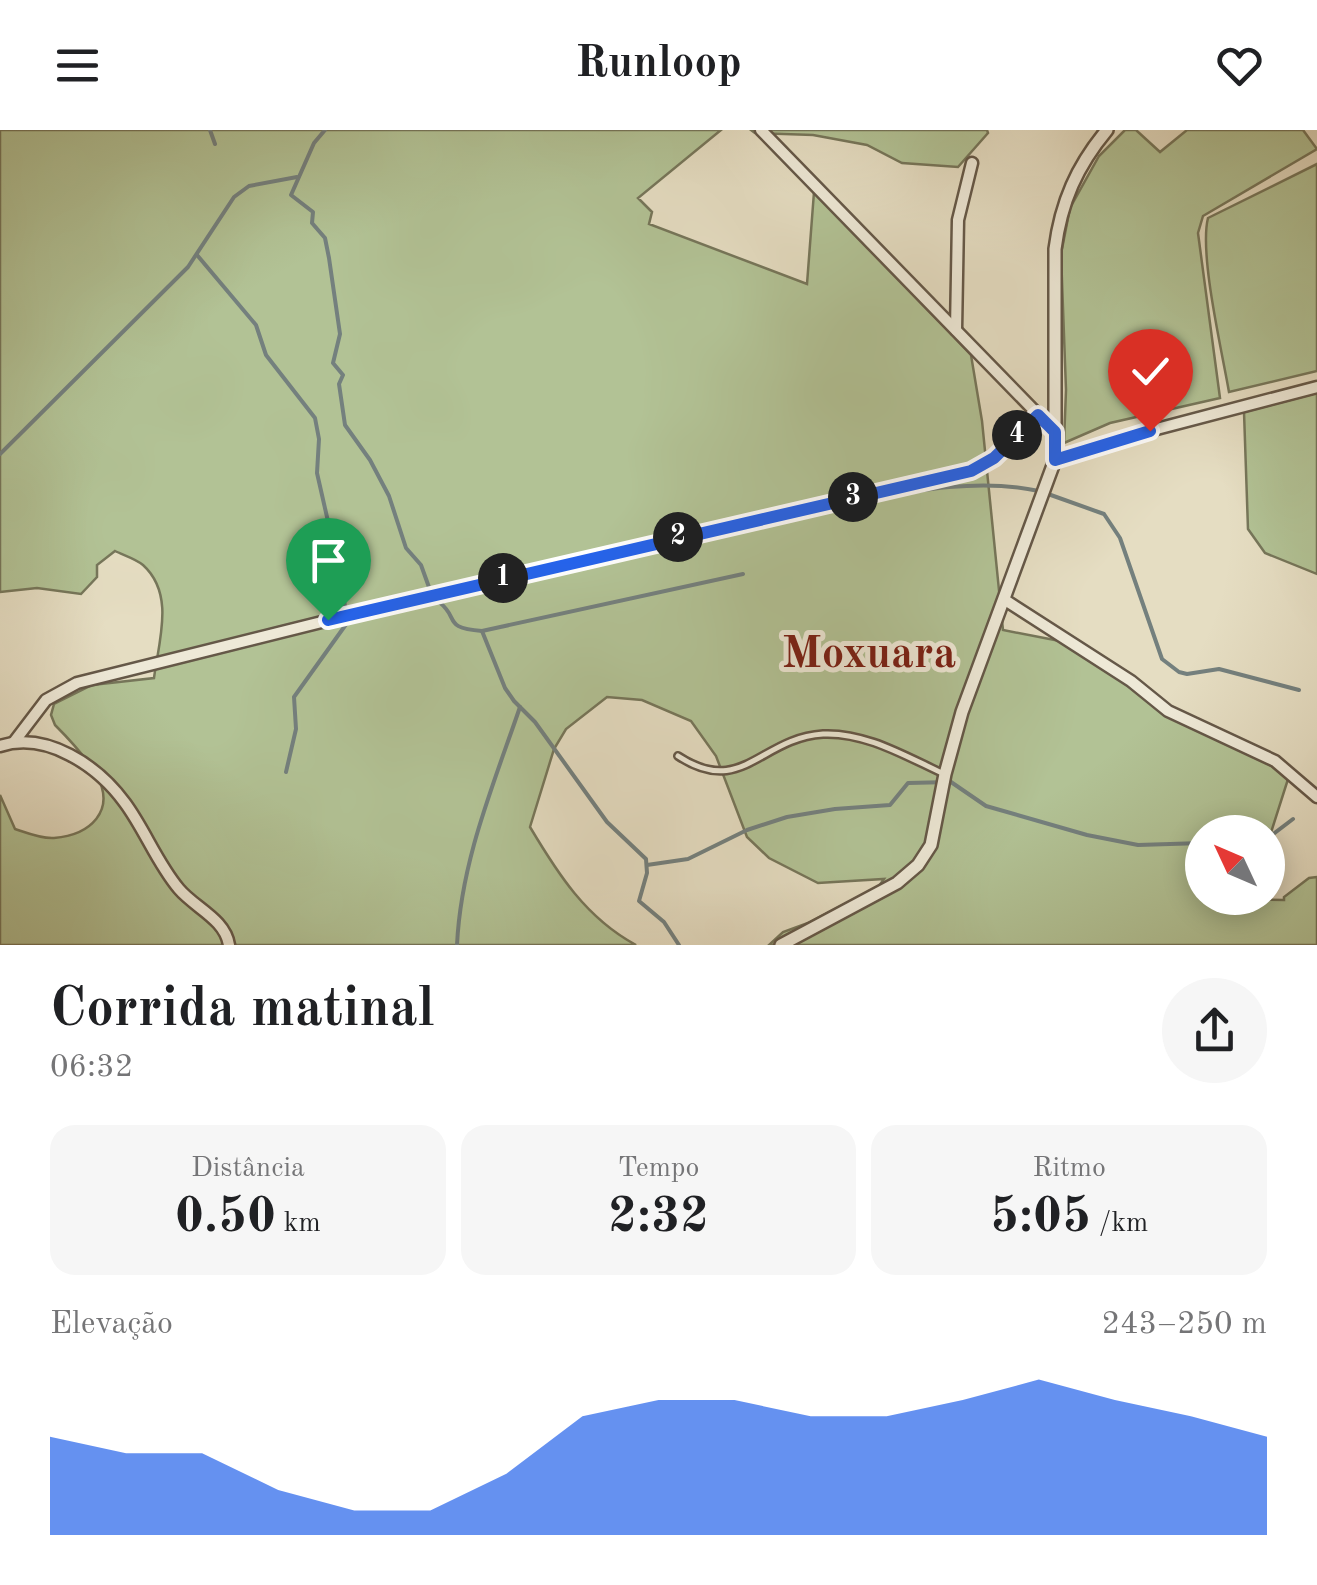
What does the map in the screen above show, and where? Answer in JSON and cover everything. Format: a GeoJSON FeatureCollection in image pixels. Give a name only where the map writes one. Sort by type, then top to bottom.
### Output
{"type":"FeatureCollection","features":[{"type":"Feature","properties":{"kind":"street"},"geometry":{"type":"LineString","coordinates":[[761,130],[1055,432]]}},
{"type":"Feature","properties":{"kind":"street"},"geometry":{"type":"LineString","coordinates":[[780,945],[897,884],[918,865],[931,845],[962,712],[1055,460],[1058,218],[1069,186],[1108,130]]}},
{"type":"Feature","properties":{"kind":"street"},"geometry":{"type":"LineString","coordinates":[[956,331],[958,220],[972,163]]}},
{"type":"Feature","properties":{"kind":"street"},"geometry":{"type":"LineString","coordinates":[[1055,460],[1317,387]]}},
{"type":"Feature","properties":{"kind":"street"},"geometry":{"type":"LineString","coordinates":[[14,742],[46,700],[77,683],[454,589],[971,471],[994,458],[1038,415]]}},
{"type":"Feature","properties":{"kind":"street"},"geometry":{"type":"LineString","coordinates":[[1005,600],[1131,681],[1168,711],[1275,761],[1317,796]]}},
{"type":"Feature","properties":{"kind":"street"},"geometry":{"type":"LineString","coordinates":[[0,746],[14,742],[47,745],[102,778],[125,803],[176,886],[223,928],[228,945]]}},
{"type":"Feature","properties":{"kind":"lane"},"geometry":{"type":"LineString","coordinates":[[678,756],[700,770],[725,773],[780,746],[822,734],[869,740],[945,774]]}},
{"type":"Feature","properties":{"kind":"green space"},"geometry":{"type":"Polygon","coordinates":[[[0,130],[721,130],[638,198],[652,212],[649,224],[807,284],[814,192],[971,355],[982,421],[1003,630],[1070,643],[1167,715],[1242,749],[1289,776],[1277,815],[1185,815],[1185,915],[1285,915],[1285,896],[1309,878],[1317,877],[1317,945],[769,945],[783,932],[879,886],[884,879],[818,883],[769,858],[747,837],[716,756],[691,721],[642,700],[607,697],[566,729],[554,749],[530,827],[588,908],[636,945],[0,945],[0,795],[15,829],[40,837],[67,836],[96,819],[101,810],[102,787],[87,761],[55,725],[51,715],[54,704],[92,685],[154,678],[162,603],[153,577],[140,563],[115,551],[97,565],[97,577],[81,594],[37,588],[0,592],[0,130]]]}},
{"type":"Feature","properties":{"kind":"green space"},"geometry":{"type":"Polygon","coordinates":[[[751,130],[988,133],[958,167],[902,163],[867,145],[813,135],[751,130]]]}},
{"type":"Feature","properties":{"kind":"green space"},"geometry":{"type":"Polygon","coordinates":[[[1125,130],[1136,130],[1160,152],[1187,130],[1303,130],[1317,149],[1203,216],[1198,233],[1220,398],[1110,423],[1064,443],[1061,254],[1070,208],[1099,156],[1125,130]]]}},
{"type":"Feature","properties":{"kind":"green space"},"geometry":{"type":"Polygon","coordinates":[[[1317,164],[1317,371],[1229,392],[1206,255],[1208,218],[1317,164]]]}},
{"type":"Feature","properties":{"kind":"green space"},"geometry":{"type":"Polygon","coordinates":[[[1317,393],[1317,574],[1265,553],[1248,529],[1244,412],[1317,393]]]}},
{"type":"Feature","properties":{"kind":"waterway"},"geometry":{"type":"LineString","coordinates":[[210,130],[215,144]]}},
{"type":"Feature","properties":{"kind":"waterway"},"geometry":{"type":"LineString","coordinates":[[325,130],[314,143],[291,195],[313,212],[312,223],[325,238],[340,334],[333,363],[343,375],[339,384],[345,425],[389,496],[406,548],[421,565],[430,590]]}},
{"type":"Feature","properties":{"kind":"waterway"},"geometry":{"type":"LineString","coordinates":[[0,454],[188,267],[234,197],[249,186],[297,177]]}},
{"type":"Feature","properties":{"kind":"waterway"},"geometry":{"type":"LineString","coordinates":[[197,255],[256,325],[266,355],[315,418],[319,439],[317,473],[347,623],[294,697],[296,729],[286,772]]}},
{"type":"Feature","properties":{"kind":"waterway"},"geometry":{"type":"LineString","coordinates":[[860,501],[972,486],[1039,491]]}},
{"type":"Feature","properties":{"kind":"waterway"},"geometry":{"type":"LineString","coordinates":[[1048,494],[1104,514],[1120,538],[1162,659],[1187,674],[1219,669],[1299,690]]}},
{"type":"Feature","properties":{"kind":"waterway"},"geometry":{"type":"LineString","coordinates":[[437,601],[558,570]]}},
{"type":"Feature","properties":{"kind":"waterway"},"geometry":{"type":"LineString","coordinates":[[439,602],[456,625],[482,631],[743,574]]}},
{"type":"Feature","properties":{"kind":"waterway"},"geometry":{"type":"LineString","coordinates":[[482,631],[514,701],[535,722],[607,822],[646,859],[647,873],[639,901],[664,922],[679,945]]}},
{"type":"Feature","properties":{"kind":"waterway"},"geometry":{"type":"LineString","coordinates":[[457,945],[472,854],[520,707]]}},
{"type":"Feature","properties":{"kind":"waterway"},"geometry":{"type":"LineString","coordinates":[[647,865],[688,859],[747,830],[787,817],[890,805],[908,783],[951,782],[986,806],[1087,835],[1138,845],[1185,844]]}},
{"type":"Feature","properties":{"kind":"waterway"},"geometry":{"type":"LineString","coordinates":[[1285,825],[1293,819]]}},
{"type":"Feature","properties":{"kind":"district","name":"Moxuara"},"geometry":{"type":"Point","coordinates":[869,655]}},
{"type":"Feature","properties":{"kind":"route"},"geometry":{"type":"LineString","coordinates":[[328,620],[971,471],[994,458],[1038,415],[1055,432],[1055,460],[1150,431]]}}]}
